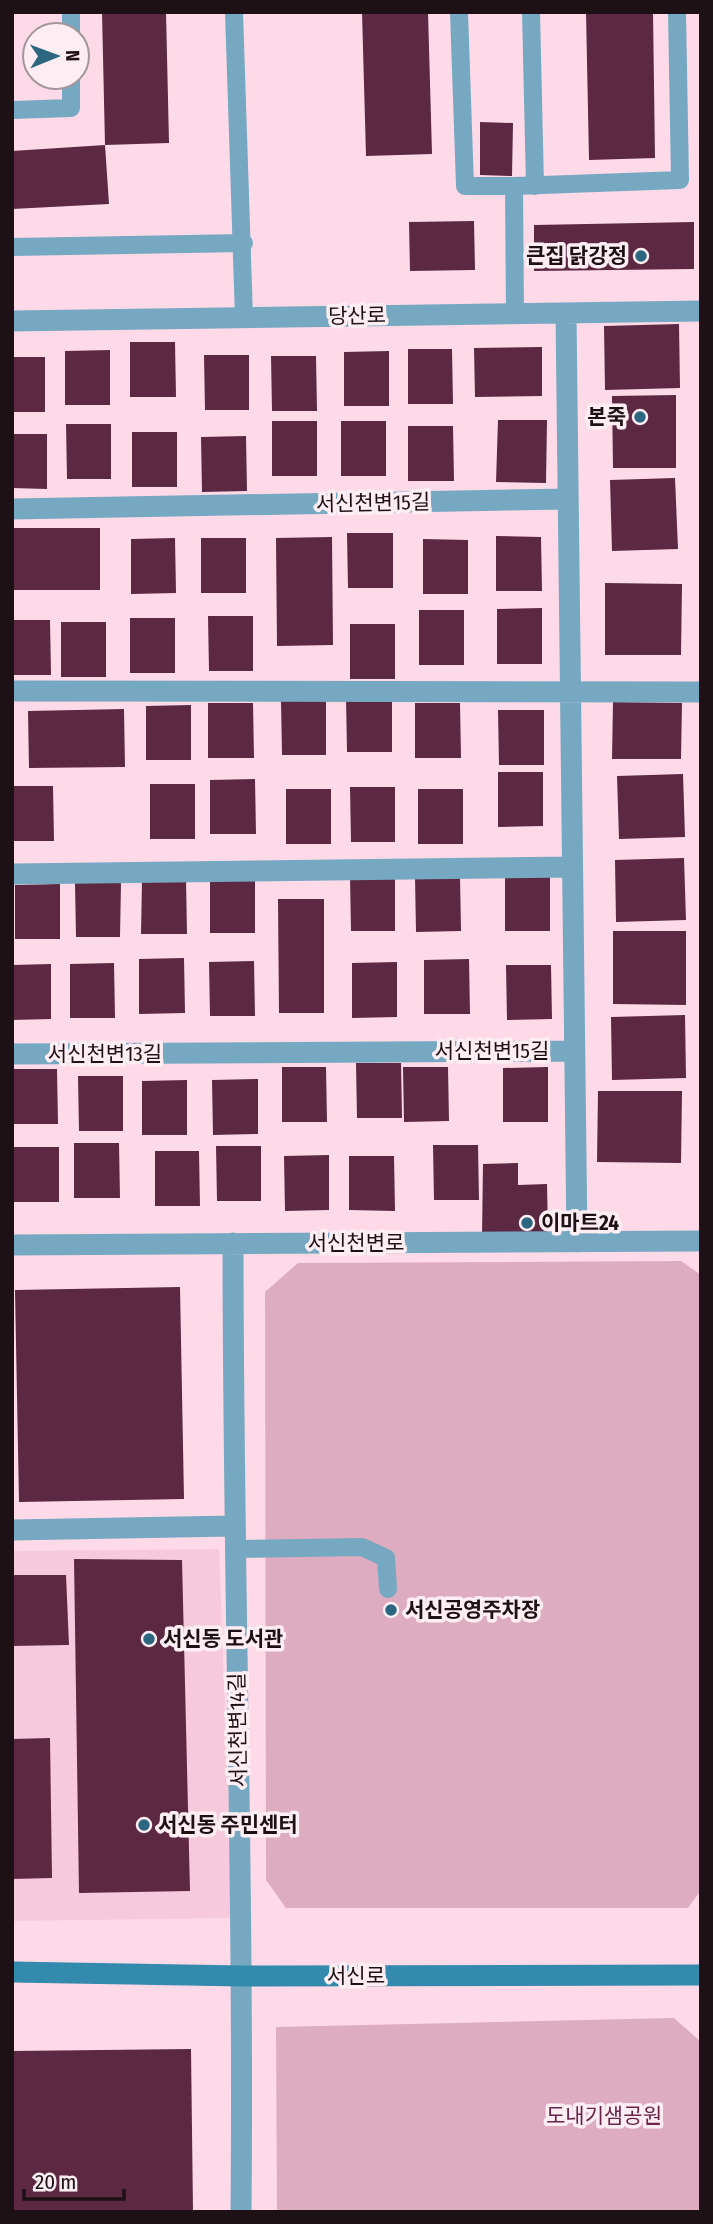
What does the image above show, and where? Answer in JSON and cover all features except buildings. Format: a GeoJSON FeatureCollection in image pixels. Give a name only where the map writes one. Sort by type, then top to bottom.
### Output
{"type":"FeatureCollection","features":[{"type":"Feature","properties":{"kind":"street","name":"당산로"},"geometry":{"type":"LineString","coordinates":[[12,321],[701,311]]}},
{"type":"Feature","properties":{"kind":"street","name":"서신천변15길"},"geometry":{"type":"LineString","coordinates":[[566,313],[577,1242]]}},
{"type":"Feature","properties":{"kind":"street","name":"서신천변15길"},"geometry":{"type":"LineString","coordinates":[[12,509],[568,499]]}},
{"type":"Feature","properties":{"kind":"street"},"geometry":{"type":"LineString","coordinates":[[12,691],[570,694],[701,692]]}},
{"type":"Feature","properties":{"kind":"street"},"geometry":{"type":"LineString","coordinates":[[12,874],[572,867]]}},
{"type":"Feature","properties":{"kind":"street","name":"서신천변15길"},"geometry":{"type":"LineString","coordinates":[[199,1053],[575,1051]]}},
{"type":"Feature","properties":{"kind":"street","name":"서신천변13길"},"geometry":{"type":"LineString","coordinates":[[12,1054],[199,1053]]}},
{"type":"Feature","properties":{"kind":"street","name":"서신천변로"},"geometry":{"type":"LineString","coordinates":[[12,1245],[701,1241]]}},
{"type":"Feature","properties":{"kind":"street","name":"서신천변14길"},"geometry":{"type":"LineString","coordinates":[[233,1243],[233,1526],[243,1976],[241,2212]]}},
{"type":"Feature","properties":{"kind":"street"},"geometry":{"type":"LineString","coordinates":[[12,1530],[233,1526]]}},
{"type":"Feature","properties":{"kind":"street","name":"서신로"},"geometry":{"type":"LineString","coordinates":[[12,1972],[243,1976],[701,1975]]}},
{"type":"Feature","properties":{"kind":"lane"},"geometry":{"type":"LineString","coordinates":[[234,12],[244,243],[244,318]]}},
{"type":"Feature","properties":{"kind":"lane"},"geometry":{"type":"LineString","coordinates":[[459,12],[465,186],[680,180],[677,12]]}},
{"type":"Feature","properties":{"kind":"lane"},"geometry":{"type":"LineString","coordinates":[[531,12],[535,186]]}},
{"type":"Feature","properties":{"kind":"lane"},"geometry":{"type":"LineString","coordinates":[[12,110],[71,108],[71,91]]}},
{"type":"Feature","properties":{"kind":"lane"},"geometry":{"type":"LineString","coordinates":[[514,186],[515,314]]}},
{"type":"Feature","properties":{"kind":"lane"},"geometry":{"type":"LineString","coordinates":[[12,247],[244,243]]}},
{"type":"Feature","properties":{"kind":"lane"},"geometry":{"type":"LineString","coordinates":[[234,1549],[362,1547],[386,1558],[388,1589]]}},
{"type":"Feature","properties":{"kind":"shaded area"},"geometry":{"type":"Polygon","coordinates":[[[219,1549],[233,1918],[12,1921],[12,1551],[219,1549]]]}},
{"type":"Feature","properties":{"kind":"green space"},"geometry":{"type":"Polygon","coordinates":[[[681,1261],[701,1275],[701,1890],[688,1908],[286,1908],[266,1880],[265,1292],[298,1263],[681,1261]]]}},
{"type":"Feature","properties":{"kind":"green space","name":"도내기샘공원"},"geometry":{"type":"Polygon","coordinates":[[[674,2018],[701,2042],[701,2212],[277,2212],[276,2027],[674,2018]]]}},
{"type":"Feature","properties":{"kind":"place","name":"큰집 닭강정"},"geometry":{"type":"Point","coordinates":[641,256]}},
{"type":"Feature","properties":{"kind":"place","name":"본죽"},"geometry":{"type":"Point","coordinates":[640,417]}},
{"type":"Feature","properties":{"kind":"place","name":"이마트24"},"geometry":{"type":"Point","coordinates":[527,1223]}},
{"type":"Feature","properties":{"kind":"place","name":"서신공영주차장"},"geometry":{"type":"Point","coordinates":[391,1610]}},
{"type":"Feature","properties":{"kind":"place","name":"서신동 도서관"},"geometry":{"type":"Point","coordinates":[149,1639]}},
{"type":"Feature","properties":{"kind":"place","name":"서신동 주민센터"},"geometry":{"type":"Point","coordinates":[144,1825]}}]}
